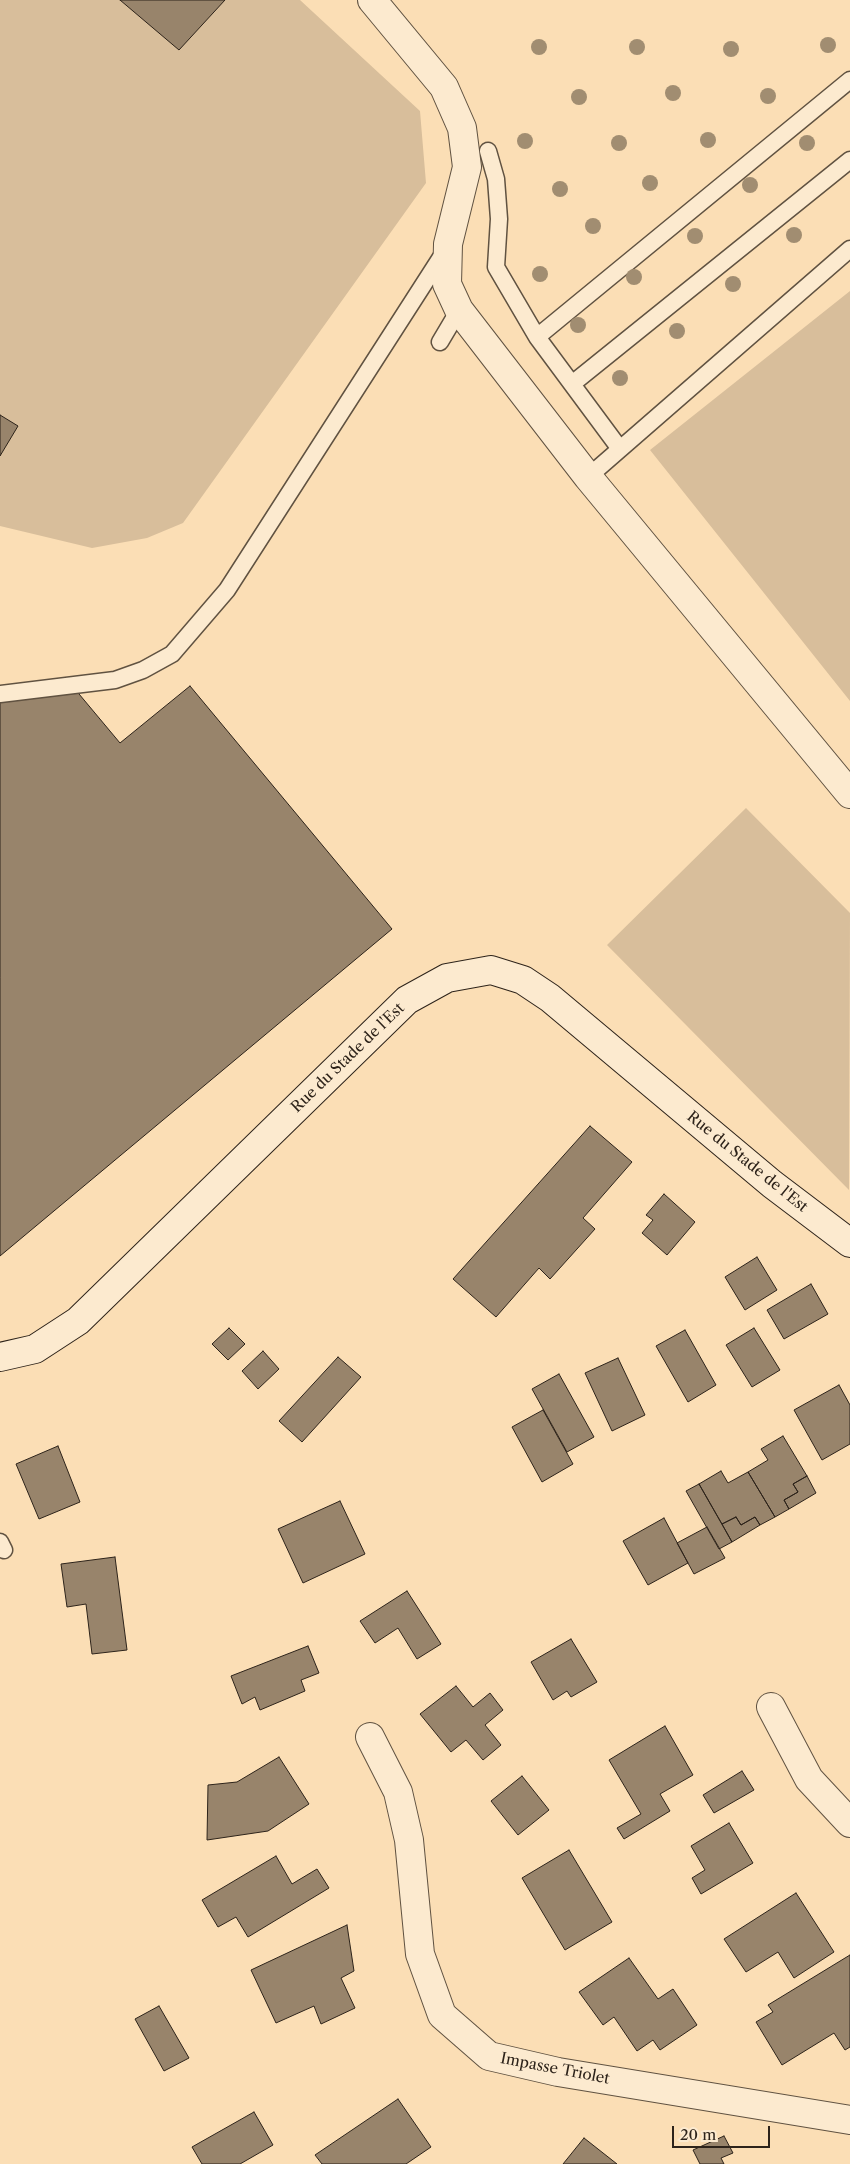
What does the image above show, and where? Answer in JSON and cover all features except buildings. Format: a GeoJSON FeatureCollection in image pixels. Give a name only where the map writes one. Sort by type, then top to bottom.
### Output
{"type":"FeatureCollection","features":[{"type":"Feature","properties":{"kind":"street"},"geometry":{"type":"LineString","coordinates":[[372,0],[444,87],[462,128],[467,167],[448,244],[447,284],[459,310],[588,477],[850,794]]}},
{"type":"Feature","properties":{"kind":"street","name":"Rue du Stade de l'Est"},"geometry":{"type":"LineString","coordinates":[[0,1376],[9,1355],[35,1349],[78,1321],[408,1000],[447,978],[491,970],[523,980],[550,998],[765,1178],[850,1243]]}},
{"type":"Feature","properties":{"kind":"street"},"geometry":{"type":"LineString","coordinates":[[771,1707],[810,1779],[850,1822]]}},
{"type":"Feature","properties":{"kind":"street","name":"Impasse Triolet"},"geometry":{"type":"LineString","coordinates":[[370,1737],[398,1792],[409,1840],[420,1954],[442,2015],[489,2056],[558,2072],[850,2120]]}},
{"type":"Feature","properties":{"kind":"lane"},"geometry":{"type":"LineString","coordinates":[[537,337],[850,80]]}},
{"type":"Feature","properties":{"kind":"lane"},"geometry":{"type":"LineString","coordinates":[[488,150],[496,179],[499,219],[496,267],[537,337],[620,448]]}},
{"type":"Feature","properties":{"kind":"lane"},"geometry":{"type":"LineString","coordinates":[[572,384],[850,160]]}},
{"type":"Feature","properties":{"kind":"lane"},"geometry":{"type":"LineString","coordinates":[[0,694],[115,680],[143,670],[172,654],[227,590],[448,244]]}},
{"type":"Feature","properties":{"kind":"lane"},"geometry":{"type":"LineString","coordinates":[[588,477],[850,249]]}},
{"type":"Feature","properties":{"kind":"lane"},"geometry":{"type":"LineString","coordinates":[[440,342],[459,310]]}},
{"type":"Feature","properties":{"kind":"shaded area"},"geometry":{"type":"Polygon","coordinates":[[[0,0],[300,0],[420,111],[426,183],[183,523],[147,538],[92,548],[0,526],[0,0]]]}},
{"type":"Feature","properties":{"kind":"shaded area"},"geometry":{"type":"Polygon","coordinates":[[[850,291],[850,701],[650,450],[850,291]]]}},
{"type":"Feature","properties":{"kind":"shaded area"},"geometry":{"type":"Polygon","coordinates":[[[746,808],[850,913],[849,1190],[607,945],[746,808]]]}}]}
